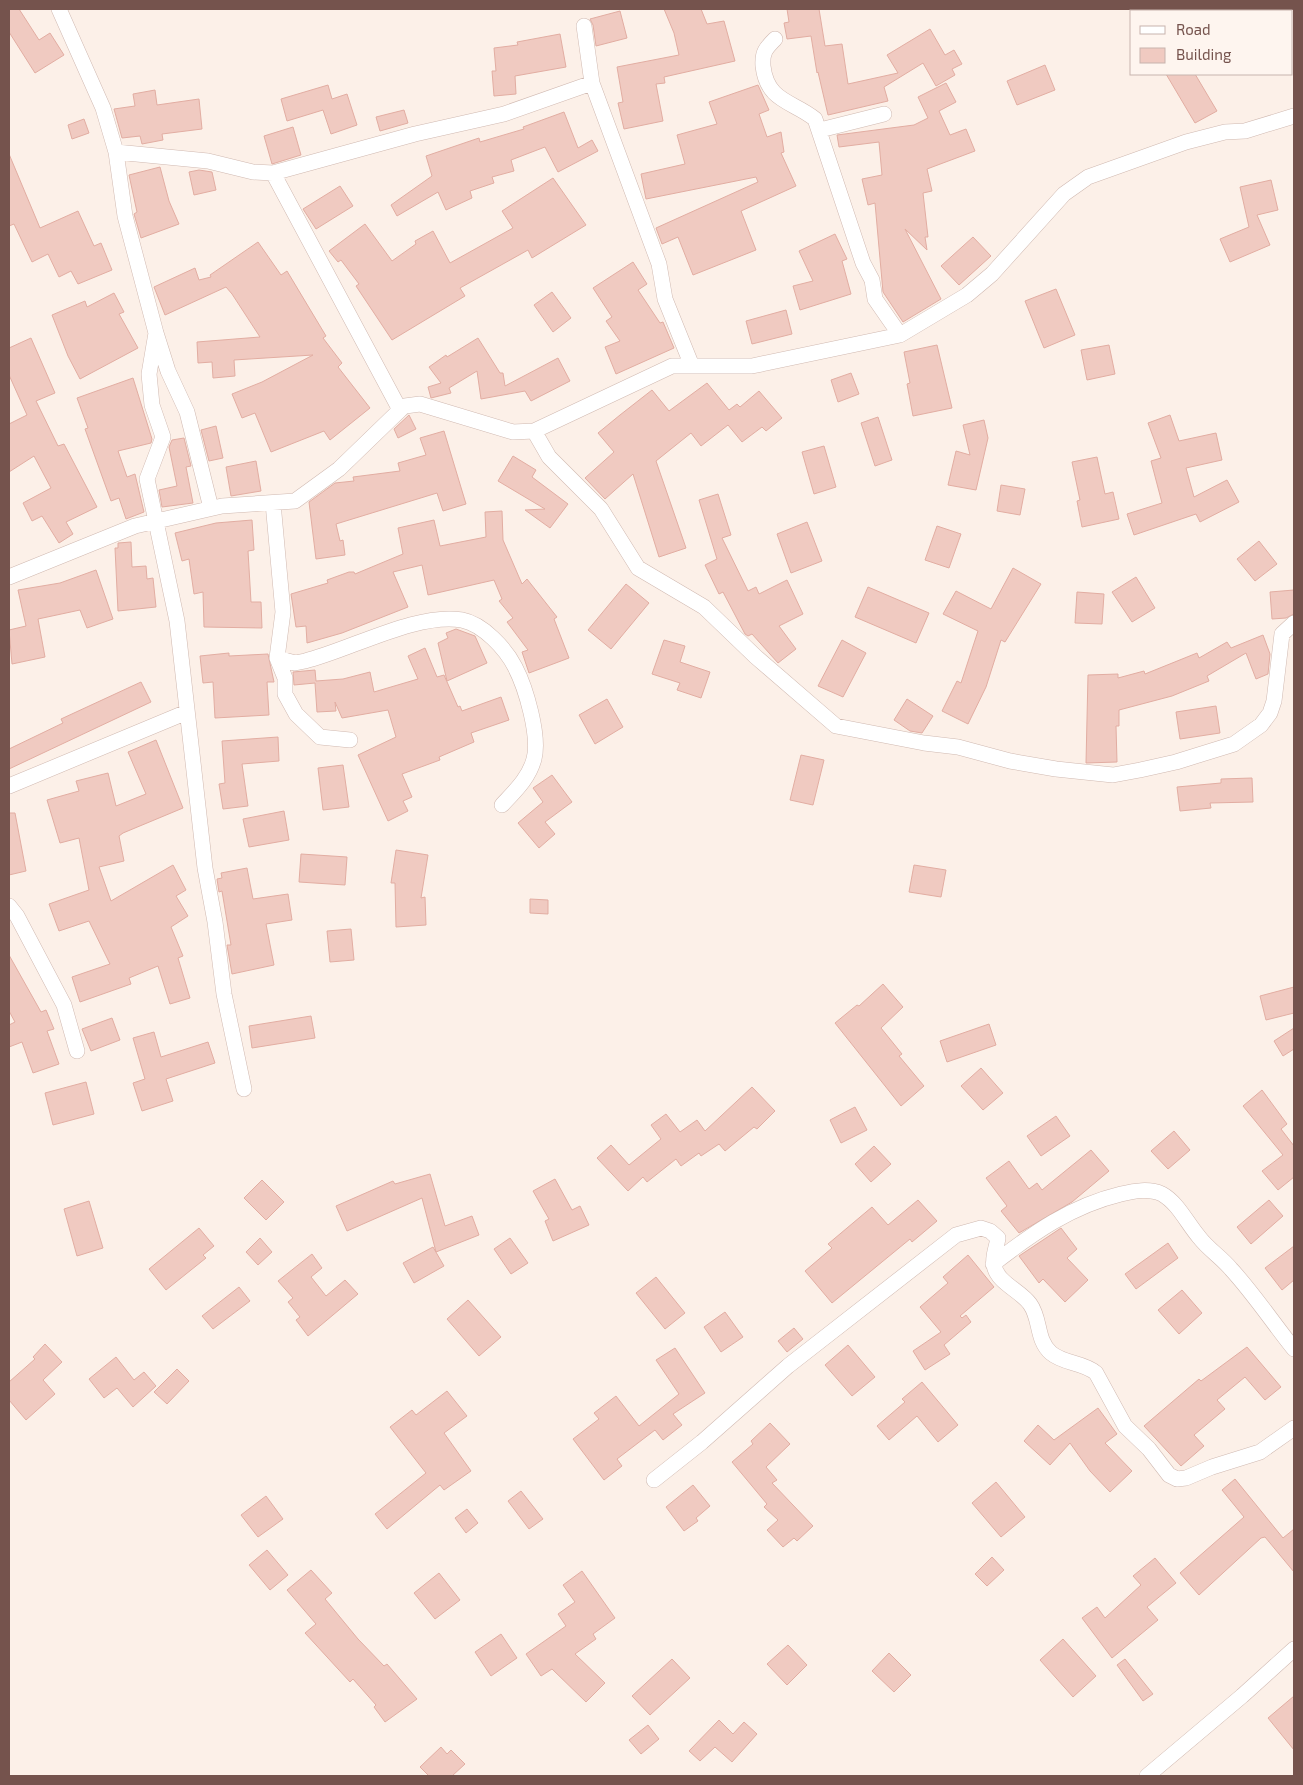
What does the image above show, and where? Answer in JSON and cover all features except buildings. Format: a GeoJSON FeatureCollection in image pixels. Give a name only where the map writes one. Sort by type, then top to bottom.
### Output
{"type":"FeatureCollection","features":[{"type":"Feature","properties":{"kind":"street"},"geometry":{"type":"LineString","coordinates":[[59,9],[103,108],[116,152],[126,216],[156,333],[168,371],[187,412],[212,508]]}},
{"type":"Feature","properties":{"kind":"street"},"geometry":{"type":"LineString","coordinates":[[584,26],[592,84],[659,264],[665,299],[692,366]]}},
{"type":"Feature","properties":{"kind":"street"},"geometry":{"type":"LineString","coordinates":[[775,39],[762,55],[766,82],[787,103],[815,119],[863,263],[872,280],[875,299],[900,335]]}},
{"type":"Feature","properties":{"kind":"street"},"geometry":{"type":"LineString","coordinates":[[116,152],[208,161],[253,172],[274,173],[415,134],[504,114],[592,84]]}},
{"type":"Feature","properties":{"kind":"street"},"geometry":{"type":"LineString","coordinates":[[820,130],[884,114]]}},
{"type":"Feature","properties":{"kind":"street"},"geometry":{"type":"LineString","coordinates":[[9,577],[135,526],[212,508],[295,500],[313,490],[359,452],[406,406],[420,404],[513,432],[534,431],[672,366],[752,366],[900,335],[968,295],[992,274],[1064,194],[1088,177],[1186,142],[1224,132],[1246,131],[1294,116]]}},
{"type":"Feature","properties":{"kind":"street"},"geometry":{"type":"LineString","coordinates":[[274,173],[400,410]]}},
{"type":"Feature","properties":{"kind":"street"},"geometry":{"type":"LineString","coordinates":[[156,333],[149,374],[152,405],[163,437],[147,479],[177,620],[205,868],[215,922],[224,994],[244,1089]]}},
{"type":"Feature","properties":{"kind":"street"},"geometry":{"type":"LineString","coordinates":[[534,431],[549,458],[601,509],[638,568],[704,607],[756,657],[836,726],[924,743],[958,746],[1010,761],[1091,774],[1113,775],[1176,762],[1234,744],[1261,725],[1270,713],[1274,700],[1282,634],[1294,623]]}},
{"type":"Feature","properties":{"kind":"street"},"geometry":{"type":"LineString","coordinates":[[273,503],[283,612],[276,658],[285,678],[285,694],[296,714],[320,737],[350,740]]}},
{"type":"Feature","properties":{"kind":"street"},"geometry":{"type":"LineString","coordinates":[[276,658],[294,662],[305,662],[383,634],[444,619],[464,620],[480,628],[507,654],[516,668],[533,723],[534,758],[526,780],[502,805]]}},
{"type":"Feature","properties":{"kind":"street"},"geometry":{"type":"LineString","coordinates":[[9,786],[187,712]]}},
{"type":"Feature","properties":{"kind":"street"},"geometry":{"type":"LineString","coordinates":[[9,906],[17,916],[64,1005],[77,1051]]}},
{"type":"Feature","properties":{"kind":"street"},"geometry":{"type":"LineString","coordinates":[[994,1264],[1056,1218],[1096,1200],[1137,1190],[1162,1194],[1175,1205],[1204,1244],[1225,1261],[1294,1349]]}},
{"type":"Feature","properties":{"kind":"street"},"geometry":{"type":"LineString","coordinates":[[654,1480],[702,1442],[788,1366],[956,1235],[981,1228],[990,1231],[998,1238],[994,1264],[999,1276],[1028,1302],[1034,1310],[1043,1345],[1053,1354],[1090,1367],[1096,1373],[1125,1426],[1149,1449],[1169,1474],[1177,1478],[1186,1478],[1212,1467],[1260,1452],[1294,1428]]}},
{"type":"Feature","properties":{"kind":"street"},"geometry":{"type":"LineString","coordinates":[[1147,1776],[1242,1696],[1294,1649]]}}]}
